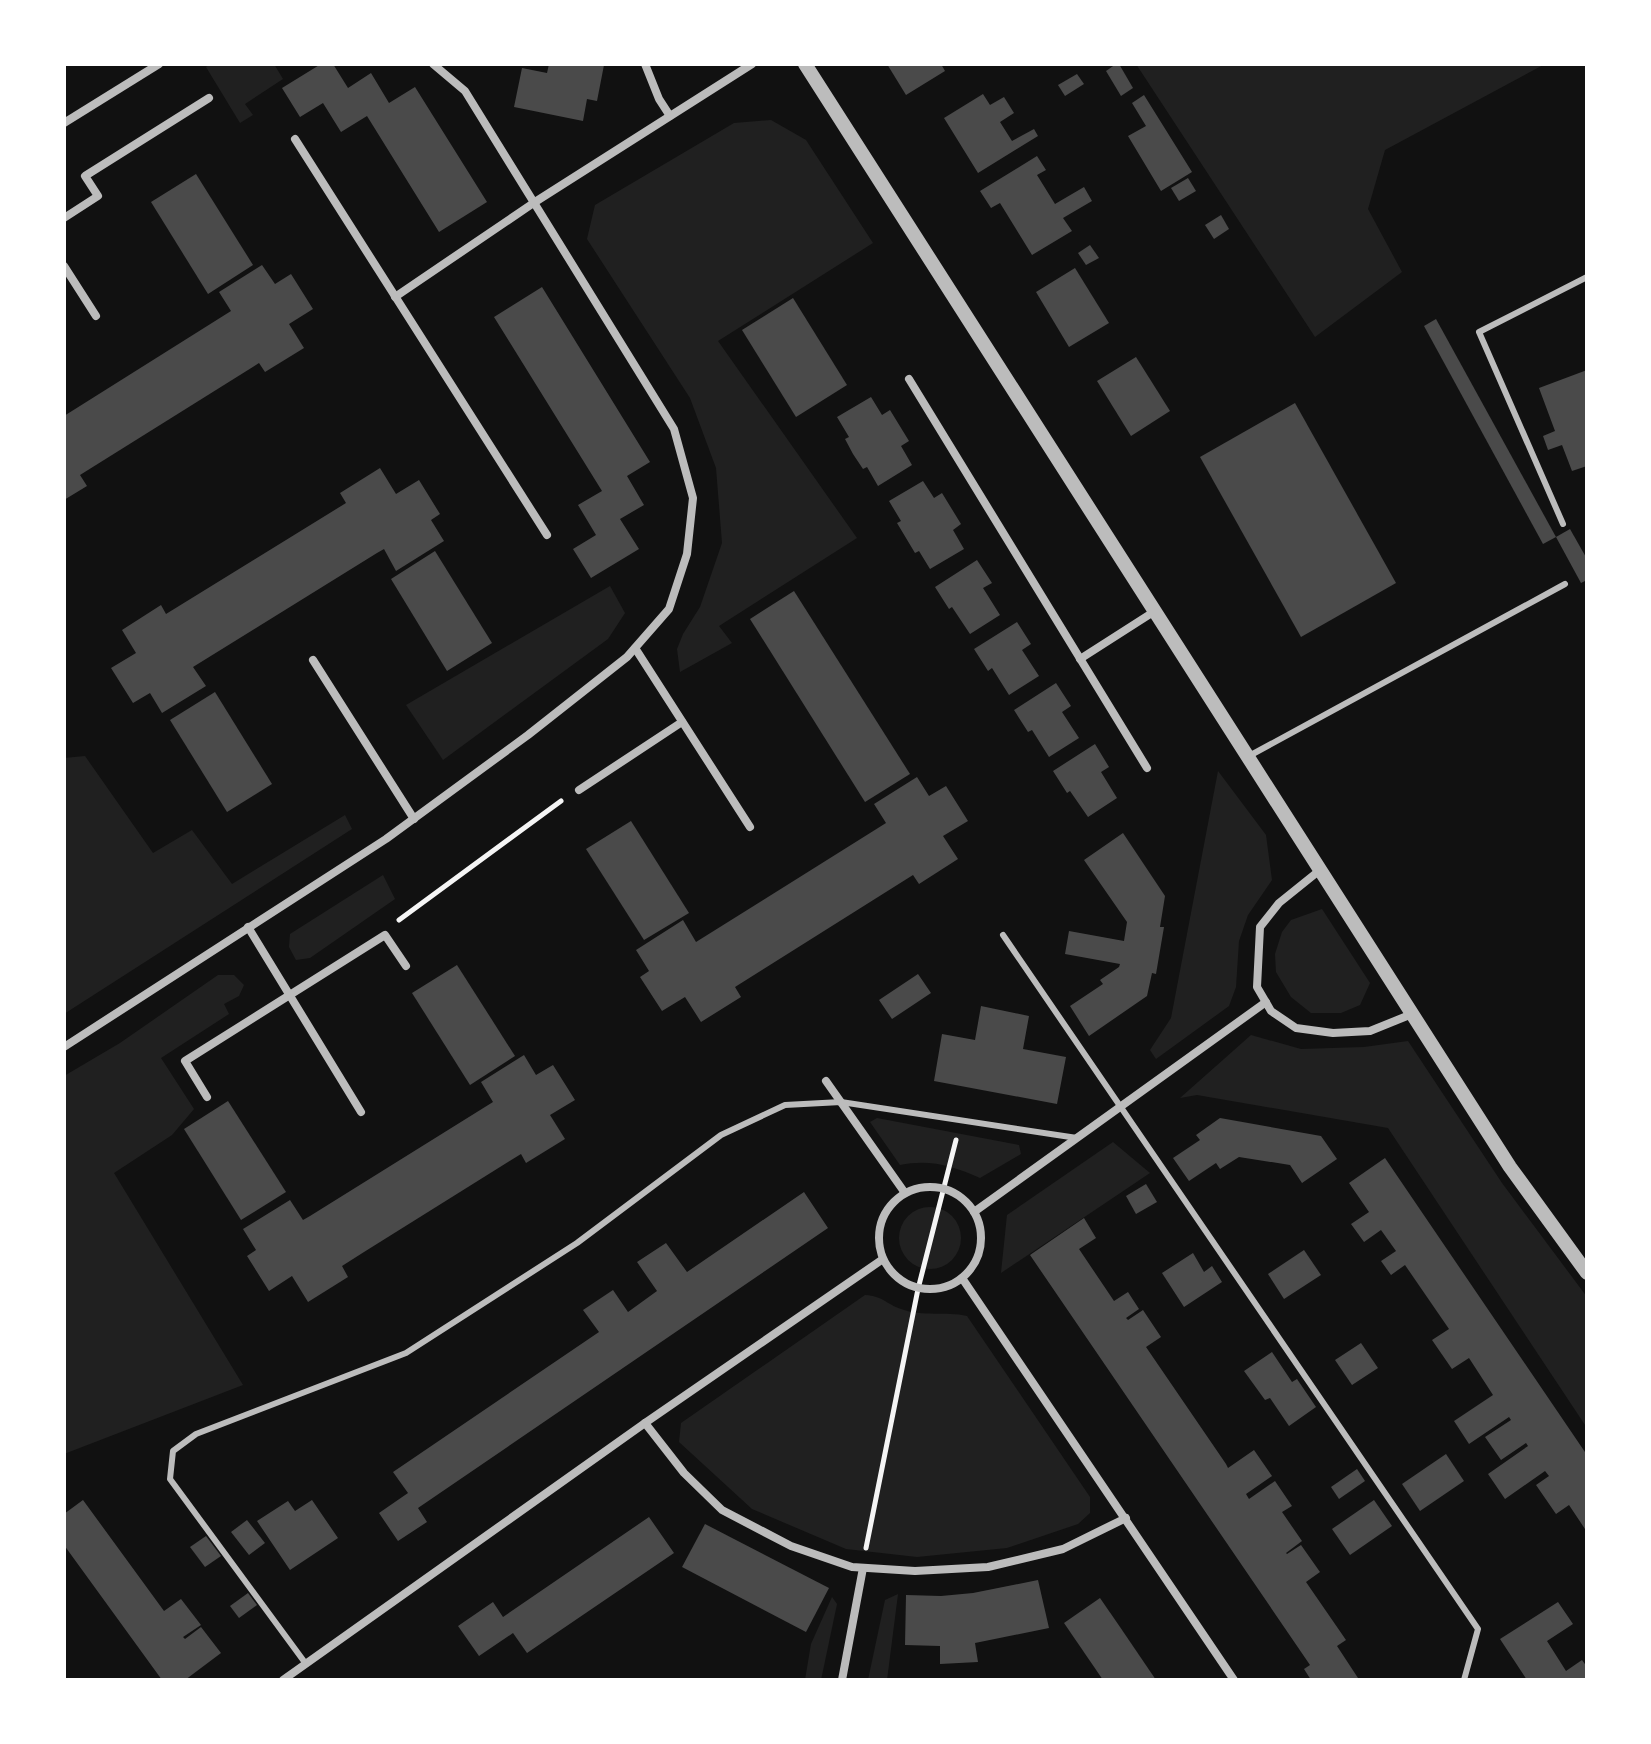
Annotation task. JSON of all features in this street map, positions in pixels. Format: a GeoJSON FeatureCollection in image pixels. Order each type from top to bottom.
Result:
{"type":"FeatureCollection","features":[{"type":"Feature","properties":{"kind":"street"},"geometry":{"type":"LineString","coordinates":[[64,123],[159,64]]}},
{"type":"Feature","properties":{"kind":"street"},"geometry":{"type":"LineString","coordinates":[[64,1047],[414,819],[528,735],[635,648],[669,609],[687,554],[693,498],[674,429],[465,91],[433,64]]}},
{"type":"Feature","properties":{"kind":"street"},"geometry":{"type":"LineString","coordinates":[[645,64],[659,99],[670,116]]}},
{"type":"Feature","properties":{"kind":"street"},"geometry":{"type":"LineString","coordinates":[[395,297],[535,202],[752,64]]}},
{"type":"Feature","properties":{"kind":"street"},"geometry":{"type":"LineString","coordinates":[[805,64],[1510,1167],[1587,1273]]}},
{"type":"Feature","properties":{"kind":"street"},"geometry":{"type":"LineString","coordinates":[[64,218],[98,196],[85,176],[209,98]]}},
{"type":"Feature","properties":{"kind":"street"},"geometry":{"type":"LineString","coordinates":[[295,139],[547,535]]}},
{"type":"Feature","properties":{"kind":"street"},"geometry":{"type":"LineString","coordinates":[[64,266],[96,316]]}},
{"type":"Feature","properties":{"kind":"street"},"geometry":{"type":"LineString","coordinates":[[909,379],[1147,768]]}},
{"type":"Feature","properties":{"kind":"street"},"geometry":{"type":"LineString","coordinates":[[1080,659],[1155,611]]}},
{"type":"Feature","properties":{"kind":"street"},"geometry":{"type":"LineString","coordinates":[[635,648],[750,827]]}},
{"type":"Feature","properties":{"kind":"street"},"geometry":{"type":"LineString","coordinates":[[313,660],[414,819]]}},
{"type":"Feature","properties":{"kind":"street"},"geometry":{"type":"LineString","coordinates":[[579,790],[682,722]]}},
{"type":"Feature","properties":{"kind":"street"},"geometry":{"type":"LineString","coordinates":[[1320,870],[1279,903],[1260,927],[1257,987],[1271,1011],[1296,1028],[1333,1033],[1370,1031],[1412,1014]]}},
{"type":"Feature","properties":{"kind":"street"},"geometry":{"type":"LineString","coordinates":[[248,927],[361,1112]]}},
{"type":"Feature","properties":{"kind":"street"},"geometry":{"type":"LineString","coordinates":[[207,1097],[185,1061],[385,935],[406,966]]}},
{"type":"Feature","properties":{"kind":"street"},"geometry":{"type":"LineString","coordinates":[[974,1212],[1266,1002]]}},
{"type":"Feature","properties":{"kind":"street"},"geometry":{"type":"LineString","coordinates":[[826,1081],[905,1193]]}},
{"type":"Feature","properties":{"kind":"street"},"geometry":{"type":"LineString","coordinates":[[924,1187],[943,1189],[961,1197],[974,1212],[981,1229],[981,1247],[974,1265],[962,1278],[941,1289],[918,1289],[896,1278],[883,1259],[878,1240],[881,1221],[891,1205],[905,1193],[924,1187]]}},
{"type":"Feature","properties":{"kind":"street"},"geometry":{"type":"LineString","coordinates":[[283,1680],[645,1423],[883,1259]]}},
{"type":"Feature","properties":{"kind":"street"},"geometry":{"type":"LineString","coordinates":[[962,1278],[1234,1680]]}},
{"type":"Feature","properties":{"kind":"street"},"geometry":{"type":"LineString","coordinates":[[645,1423],[684,1473],[722,1510],[791,1546],[852,1567],[915,1571],[988,1567],[1063,1549],[1126,1518]]}},
{"type":"Feature","properties":{"kind":"street"},"geometry":{"type":"LineString","coordinates":[[842,1680],[863,1568]]}},
{"type":"Feature","properties":{"kind":"lane"},"geometry":{"type":"LineString","coordinates":[[1563,524],[1479,332],[1587,277]]}},
{"type":"Feature","properties":{"kind":"lane"},"geometry":{"type":"LineString","coordinates":[[1248,757],[1565,584]]}},
{"type":"Feature","properties":{"kind":"lane"},"geometry":{"type":"LineString","coordinates":[[1003,935],[1478,1629],[1464,1680]]}},
{"type":"Feature","properties":{"kind":"lane"},"geometry":{"type":"LineString","coordinates":[[306,1664],[170,1479],[173,1451],[196,1434],[406,1353],[577,1243],[721,1135],[785,1105],[841,1102],[1077,1138]]}},
{"type":"Feature","properties":{"kind":"path"},"geometry":{"type":"LineString","coordinates":[[385,935],[403,916],[579,790]]}},
{"type":"Feature","properties":{"kind":"path"},"geometry":{"type":"LineString","coordinates":[[863,1568],[918,1289],[961,1120]]}},
{"type":"Feature","properties":{"kind":"shaded area"},"geometry":{"type":"Polygon","coordinates":[[[210,64],[274,64],[283,79],[245,104],[253,115],[240,123],[206,67],[210,64]]]}},
{"type":"Feature","properties":{"kind":"shaded area"},"geometry":{"type":"Polygon","coordinates":[[[1136,64],[1545,64],[1385,150],[1368,209],[1402,272],[1315,337],[1136,64]]]}},
{"type":"Feature","properties":{"kind":"shaded area"},"geometry":{"type":"Polygon","coordinates":[[[771,120],[806,140],[873,243],[718,341],[857,538],[719,626],[732,643],[680,672],[677,649],[700,607],[722,543],[716,468],[690,398],[587,239],[595,205],[734,123],[771,120]]]}},
{"type":"Feature","properties":{"kind":"shaded area"},"geometry":{"type":"Polygon","coordinates":[[[610,586],[625,613],[608,639],[443,760],[406,705],[610,586]]]}},
{"type":"Feature","properties":{"kind":"shaded area"},"geometry":{"type":"Polygon","coordinates":[[[85,756],[153,853],[192,830],[232,884],[345,815],[352,829],[64,1014],[64,758],[85,756]]]}},
{"type":"Feature","properties":{"kind":"shaded area"},"geometry":{"type":"Polygon","coordinates":[[[1218,771],[1266,835],[1272,880],[1248,915],[1239,941],[1236,987],[1229,1006],[1156,1059],[1150,1050],[1171,1018],[1218,771]]]}},
{"type":"Feature","properties":{"kind":"shaded area"},"geometry":{"type":"Polygon","coordinates":[[[383,875],[395,899],[310,958],[296,960],[289,947],[290,934],[383,875]]]}},
{"type":"Feature","properties":{"kind":"shaded area"},"geometry":{"type":"Polygon","coordinates":[[[1322,909],[1370,983],[1360,1005],[1341,1013],[1311,1013],[1291,997],[1276,972],[1275,954],[1282,932],[1291,920],[1322,909]]]}},
{"type":"Feature","properties":{"kind":"shaded area"},"geometry":{"type":"Polygon","coordinates":[[[218,975],[234,975],[244,985],[239,996],[224,1004],[229,1014],[161,1058],[194,1109],[172,1135],[114,1173],[243,1385],[64,1454],[64,1076],[120,1043],[218,975]]]}},
{"type":"Feature","properties":{"kind":"shaded area"},"geometry":{"type":"Polygon","coordinates":[[[1251,1035],[1301,1049],[1364,1047],[1408,1041],[1502,1183],[1587,1297],[1587,1428],[1388,1128],[1197,1095],[1180,1098],[1251,1035]]]}},
{"type":"Feature","properties":{"kind":"shaded area"},"geometry":{"type":"Polygon","coordinates":[[[877,1118],[1019,1145],[1021,1154],[980,1178],[941,1165],[900,1165],[870,1122],[877,1118]]]}},
{"type":"Feature","properties":{"kind":"shaded area"},"geometry":{"type":"Polygon","coordinates":[[[1113,1142],[1150,1173],[1001,1273],[1007,1215],[1113,1142]]]}},
{"type":"Feature","properties":{"kind":"shaded area"},"geometry":{"type":"Polygon","coordinates":[[[924,1207],[936,1207],[952,1216],[959,1226],[959,1250],[952,1260],[936,1269],[924,1269],[904,1255],[899,1244],[899,1232],[913,1212],[924,1207]]]}},
{"type":"Feature","properties":{"kind":"shaded area"},"geometry":{"type":"Polygon","coordinates":[[[865,1295],[909,1311],[967,1316],[1090,1497],[1090,1513],[1078,1524],[1007,1548],[917,1557],[846,1549],[752,1509],[679,1442],[681,1423],[865,1295]]]}},
{"type":"Feature","properties":{"kind":"shaded area"},"geometry":{"type":"Polygon","coordinates":[[[898,1594],[887,1680],[868,1680],[885,1600],[898,1594]]]}},
{"type":"Feature","properties":{"kind":"shaded area"},"geometry":{"type":"Polygon","coordinates":[[[832,1597],[837,1604],[821,1680],[805,1680],[811,1644],[832,1597]]]}},
{"type":"Feature","properties":{"kind":"building"},"geometry":{"type":"Polygon","coordinates":[[[321,64],[333,64],[348,88],[371,73],[389,103],[415,87],[487,202],[439,232],[367,116],[341,132],[323,103],[300,117],[282,88],[321,64]]]}},
{"type":"Feature","properties":{"kind":"building"},"geometry":{"type":"Polygon","coordinates":[[[549,64],[604,65],[597,101],[587,99],[583,121],[514,107],[522,68],[547,73],[549,64]]]}},
{"type":"Feature","properties":{"kind":"building"},"geometry":{"type":"Polygon","coordinates":[[[887,64],[941,64],[945,71],[906,95],[887,64]]]}},
{"type":"Feature","properties":{"kind":"building"},"geometry":{"type":"Polygon","coordinates":[[[1119,64],[1133,88],[1121,96],[1106,71],[1119,64]]]}},
{"type":"Feature","properties":{"kind":"building"},"geometry":{"type":"Polygon","coordinates":[[[1077,74],[1084,84],[1065,96],[1058,85],[1077,74]]]}},
{"type":"Feature","properties":{"kind":"building"},"geometry":{"type":"Polygon","coordinates":[[[983,94],[990,105],[1004,97],[1014,113],[1000,122],[1012,141],[1034,129],[1038,136],[978,173],[944,118],[983,94]]]}},
{"type":"Feature","properties":{"kind":"building"},"geometry":{"type":"Polygon","coordinates":[[[1144,95],[1192,172],[1161,191],[1128,136],[1146,126],[1132,103],[1144,95]]]}},
{"type":"Feature","properties":{"kind":"building"},"geometry":{"type":"Polygon","coordinates":[[[1037,156],[1046,170],[1037,175],[1055,204],[1084,187],[1092,201],[1063,218],[1072,231],[1032,255],[1000,203],[991,208],[980,191],[1037,156]]]}},
{"type":"Feature","properties":{"kind":"building"},"geometry":{"type":"Polygon","coordinates":[[[196,174],[253,265],[208,294],[151,202],[196,174]]]}},
{"type":"Feature","properties":{"kind":"building"},"geometry":{"type":"Polygon","coordinates":[[[1188,178],[1196,191],[1179,201],[1171,188],[1188,178]]]}},
{"type":"Feature","properties":{"kind":"building"},"geometry":{"type":"Polygon","coordinates":[[[1221,215],[1229,229],[1214,239],[1205,225],[1221,215]]]}},
{"type":"Feature","properties":{"kind":"building"},"geometry":{"type":"Polygon","coordinates":[[[1090,245],[1099,258],[1086,265],[1078,253],[1090,245]]]}},
{"type":"Feature","properties":{"kind":"building"},"geometry":{"type":"Polygon","coordinates":[[[262,265],[275,284],[291,274],[313,309],[289,324],[304,348],[265,372],[259,363],[80,475],[87,486],[64,500],[64,416],[231,311],[219,292],[262,265]]]}},
{"type":"Feature","properties":{"kind":"building"},"geometry":{"type":"Polygon","coordinates":[[[1075,268],[1109,323],[1069,347],[1036,292],[1075,268]]]}},
{"type":"Feature","properties":{"kind":"building"},"geometry":{"type":"Polygon","coordinates":[[[542,287],[650,462],[627,476],[644,505],[620,519],[639,549],[591,578],[573,549],[596,535],[578,505],[602,491],[494,317],[542,287]]]}},
{"type":"Feature","properties":{"kind":"building"},"geometry":{"type":"Polygon","coordinates":[[[793,298],[847,385],[796,417],[742,330],[793,298]]]}},
{"type":"Feature","properties":{"kind":"building"},"geometry":{"type":"Polygon","coordinates":[[[1436,319],[1556,537],[1543,544],[1424,326],[1436,319]]]}},
{"type":"Feature","properties":{"kind":"building"},"geometry":{"type":"Polygon","coordinates":[[[1136,357],[1170,411],[1131,436],[1097,381],[1136,357]]]}},
{"type":"Feature","properties":{"kind":"building"},"geometry":{"type":"Polygon","coordinates":[[[1587,370],[1587,466],[1572,471],[1562,445],[1548,450],[1543,436],[1555,431],[1539,388],[1587,370]]]}},
{"type":"Feature","properties":{"kind":"building"},"geometry":{"type":"Polygon","coordinates":[[[871,397],[882,415],[890,410],[909,441],[901,446],[912,465],[878,486],[867,467],[863,469],[853,454],[845,439],[849,437],[837,417],[871,397]]]}},
{"type":"Feature","properties":{"kind":"building"},"geometry":{"type":"Polygon","coordinates":[[[1295,403],[1396,583],[1301,637],[1200,457],[1295,403]]]}},
{"type":"Feature","properties":{"kind":"building"},"geometry":{"type":"Polygon","coordinates":[[[380,468],[396,494],[419,480],[440,514],[431,520],[444,541],[396,571],[384,549],[377,553],[193,667],[206,686],[162,713],[150,693],[133,703],[111,668],[136,653],[122,630],[161,605],[166,614],[346,503],[340,493],[380,468]]]}},
{"type":"Feature","properties":{"kind":"building"},"geometry":{"type":"Polygon","coordinates":[[[923,481],[934,498],[942,493],[961,524],[953,530],[964,549],[930,569],[919,551],[915,553],[897,523],[901,521],[889,501],[923,481]]]}},
{"type":"Feature","properties":{"kind":"building"},"geometry":{"type":"Polygon","coordinates":[[[1570,529],[1587,559],[1587,580],[1581,583],[1556,537],[1570,529]]]}},
{"type":"Feature","properties":{"kind":"building"},"geometry":{"type":"Polygon","coordinates":[[[435,551],[492,643],[447,671],[391,579],[435,551]]]}},
{"type":"Feature","properties":{"kind":"building"},"geometry":{"type":"Polygon","coordinates":[[[977,560],[992,583],[983,588],[1000,615],[970,634],[935,587],[977,560]]]}},
{"type":"Feature","properties":{"kind":"building"},"geometry":{"type":"Polygon","coordinates":[[[794,591],[910,774],[865,802],[750,619],[794,591]]]}},
{"type":"Feature","properties":{"kind":"building"},"geometry":{"type":"Polygon","coordinates":[[[1017,622],[1031,644],[1022,650],[1039,676],[1009,695],[992,668],[988,671],[974,649],[1017,622]]]}},
{"type":"Feature","properties":{"kind":"building"},"geometry":{"type":"Polygon","coordinates":[[[1056,683],[1071,706],[1062,712],[1079,738],[1049,757],[1032,730],[1028,732],[1014,710],[1056,683]]]}},
{"type":"Feature","properties":{"kind":"building"},"geometry":{"type":"Polygon","coordinates":[[[215,692],[272,784],[227,812],[170,720],[215,692]]]}},
{"type":"Feature","properties":{"kind":"building"},"geometry":{"type":"Polygon","coordinates":[[[1095,744],[1109,767],[1101,772],[1117,798],[1088,817],[1053,771],[1095,744]]]}},
{"type":"Feature","properties":{"kind":"building"},"geometry":{"type":"Polygon","coordinates":[[[917,777],[929,796],[946,786],[968,821],[943,836],[958,859],[919,884],[913,875],[735,987],[741,997],[701,1022],[685,997],[662,1011],[640,977],[649,971],[636,950],[683,920],[696,942],[886,823],[874,804],[917,777]]]}},
{"type":"Feature","properties":{"kind":"building"},"geometry":{"type":"Polygon","coordinates":[[[631,821],[689,913],[644,940],[586,849],[631,821]]]}},
{"type":"Feature","properties":{"kind":"building"},"geometry":{"type":"Polygon","coordinates":[[[1123,833],[1165,896],[1160,927],[1164,927],[1156,974],[1152,973],[1147,996],[1089,1036],[1070,1006],[1103,984],[1100,980],[1120,964],[1065,954],[1069,931],[1124,941],[1127,922],[1084,860],[1123,833]]]}},
{"type":"Feature","properties":{"kind":"building"},"geometry":{"type":"Polygon","coordinates":[[[457,965],[515,1056],[470,1085],[412,993],[457,965]]]}},
{"type":"Feature","properties":{"kind":"building"},"geometry":{"type":"Polygon","coordinates":[[[918,974],[931,993],[892,1019],[879,1000],[918,974]]]}},
{"type":"Feature","properties":{"kind":"building"},"geometry":{"type":"Polygon","coordinates":[[[981,1006],[1029,1016],[1023,1049],[1066,1057],[1057,1104],[934,1081],[942,1034],[975,1040],[981,1006]]]}},
{"type":"Feature","properties":{"kind":"building"},"geometry":{"type":"Polygon","coordinates":[[[524,1055],[536,1075],[553,1065],[575,1100],[550,1115],[565,1139],[526,1163],[521,1154],[364,1252],[342,1266],[348,1277],[308,1302],[292,1276],[269,1291],[247,1256],[256,1250],[243,1229],[290,1200],[303,1220],[310,1216],[493,1102],[481,1082],[524,1055]]]}},
{"type":"Feature","properties":{"kind":"building"},"geometry":{"type":"Polygon","coordinates":[[[228,1101],[286,1192],[241,1220],[184,1129],[228,1101]]]}},
{"type":"Feature","properties":{"kind":"building"},"geometry":{"type":"Polygon","coordinates":[[[1220,1118],[1321,1136],[1337,1159],[1302,1183],[1290,1165],[1239,1157],[1220,1169],[1216,1163],[1189,1181],[1173,1158],[1200,1140],[1196,1135],[1220,1118]]]}},
{"type":"Feature","properties":{"kind":"building"},"geometry":{"type":"Polygon","coordinates":[[[1385,1158],[1587,1455],[1587,1532],[1569,1505],[1556,1514],[1536,1485],[1549,1476],[1545,1471],[1505,1499],[1488,1474],[1528,1446],[1526,1443],[1501,1460],[1485,1437],[1511,1420],[1509,1417],[1469,1444],[1454,1421],[1493,1395],[1469,1358],[1452,1369],[1432,1340],[1449,1329],[1405,1265],[1391,1275],[1381,1261],[1396,1251],[1381,1230],[1364,1242],[1351,1224],[1369,1212],[1349,1183],[1385,1158]]]}},
{"type":"Feature","properties":{"kind":"building"},"geometry":{"type":"Polygon","coordinates":[[[1146,1184],[1157,1202],[1136,1214],[1126,1196],[1146,1184]]]}},
{"type":"Feature","properties":{"kind":"building"},"geometry":{"type":"Polygon","coordinates":[[[804,1192],[828,1228],[418,1508],[427,1522],[398,1541],[379,1513],[408,1493],[393,1472],[599,1332],[583,1310],[613,1290],[628,1312],[657,1291],[637,1262],[666,1243],[687,1272],[804,1192]]]}},
{"type":"Feature","properties":{"kind":"building"},"geometry":{"type":"Polygon","coordinates":[[[1084,1218],[1096,1238],[1079,1249],[1114,1301],[1128,1292],[1139,1309],[1126,1318],[1128,1320],[1143,1310],[1161,1337],[1146,1347],[1228,1468],[1254,1450],[1272,1476],[1246,1494],[1249,1499],[1275,1481],[1292,1506],[1282,1512],[1302,1541],[1286,1553],[1301,1545],[1320,1572],[1306,1582],[1346,1640],[1337,1646],[1358,1678],[1355,1680],[1311,1680],[1304,1669],[1310,1665],[1030,1255],[1084,1218]]]}},
{"type":"Feature","properties":{"kind":"building"},"geometry":{"type":"Polygon","coordinates":[[[1304,1250],[1321,1275],[1284,1299],[1268,1274],[1304,1250]]]}},
{"type":"Feature","properties":{"kind":"building"},"geometry":{"type":"Polygon","coordinates":[[[1193,1253],[1204,1272],[1212,1266],[1222,1282],[1184,1307],[1162,1273],[1193,1253]]]}},
{"type":"Feature","properties":{"kind":"building"},"geometry":{"type":"Polygon","coordinates":[[[1361,1343],[1378,1368],[1352,1385],[1335,1360],[1361,1343]]]}},
{"type":"Feature","properties":{"kind":"building"},"geometry":{"type":"Polygon","coordinates":[[[1272,1352],[1292,1382],[1297,1379],[1316,1407],[1289,1426],[1270,1398],[1265,1400],[1244,1371],[1272,1352]]]}},
{"type":"Feature","properties":{"kind":"building"},"geometry":{"type":"Polygon","coordinates":[[[1446,1454],[1464,1481],[1420,1511],[1402,1484],[1446,1454]]]}},
{"type":"Feature","properties":{"kind":"building"},"geometry":{"type":"Polygon","coordinates":[[[1357,1469],[1365,1481],[1339,1499],[1331,1487],[1357,1469]]]}},
{"type":"Feature","properties":{"kind":"building"},"geometry":{"type":"Polygon","coordinates":[[[83,1500],[164,1611],[181,1599],[201,1625],[183,1637],[185,1639],[201,1627],[221,1653],[185,1680],[162,1680],[64,1545],[64,1514],[83,1500]]]}},
{"type":"Feature","properties":{"kind":"building"},"geometry":{"type":"Polygon","coordinates":[[[312,1500],[338,1538],[290,1570],[257,1521],[288,1501],[295,1511],[312,1500]]]}},
{"type":"Feature","properties":{"kind":"building"},"geometry":{"type":"Polygon","coordinates":[[[1374,1500],[1392,1526],[1350,1555],[1332,1529],[1374,1500]]]}},
{"type":"Feature","properties":{"kind":"building"},"geometry":{"type":"Polygon","coordinates":[[[649,1517],[674,1553],[527,1653],[513,1633],[479,1656],[458,1626],[493,1602],[503,1617],[649,1517]]]}},
{"type":"Feature","properties":{"kind":"building"},"geometry":{"type":"Polygon","coordinates":[[[247,1520],[265,1543],[249,1555],[231,1532],[247,1520]]]}},
{"type":"Feature","properties":{"kind":"building"},"geometry":{"type":"Polygon","coordinates":[[[705,1524],[829,1588],[806,1632],[682,1567],[705,1524]]]}},
{"type":"Feature","properties":{"kind":"building"},"geometry":{"type":"Polygon","coordinates":[[[206,1536],[221,1556],[205,1567],[190,1547],[206,1536]]]}},
{"type":"Feature","properties":{"kind":"building"},"geometry":{"type":"Polygon","coordinates":[[[1038,1580],[1049,1628],[975,1643],[978,1662],[940,1664],[940,1646],[905,1645],[906,1595],[973,1593],[1038,1580]]]}},
{"type":"Feature","properties":{"kind":"building"},"geometry":{"type":"Polygon","coordinates":[[[248,1593],[257,1605],[239,1618],[230,1606],[248,1593]]]}},
{"type":"Feature","properties":{"kind":"building"},"geometry":{"type":"Polygon","coordinates":[[[1100,1598],[1156,1680],[1103,1680],[1064,1623],[1100,1598]]]}},
{"type":"Feature","properties":{"kind":"building"},"geometry":{"type":"Polygon","coordinates":[[[1558,1602],[1573,1624],[1547,1641],[1566,1671],[1582,1660],[1587,1667],[1587,1680],[1527,1680],[1500,1639],[1558,1602]]]}}]}
